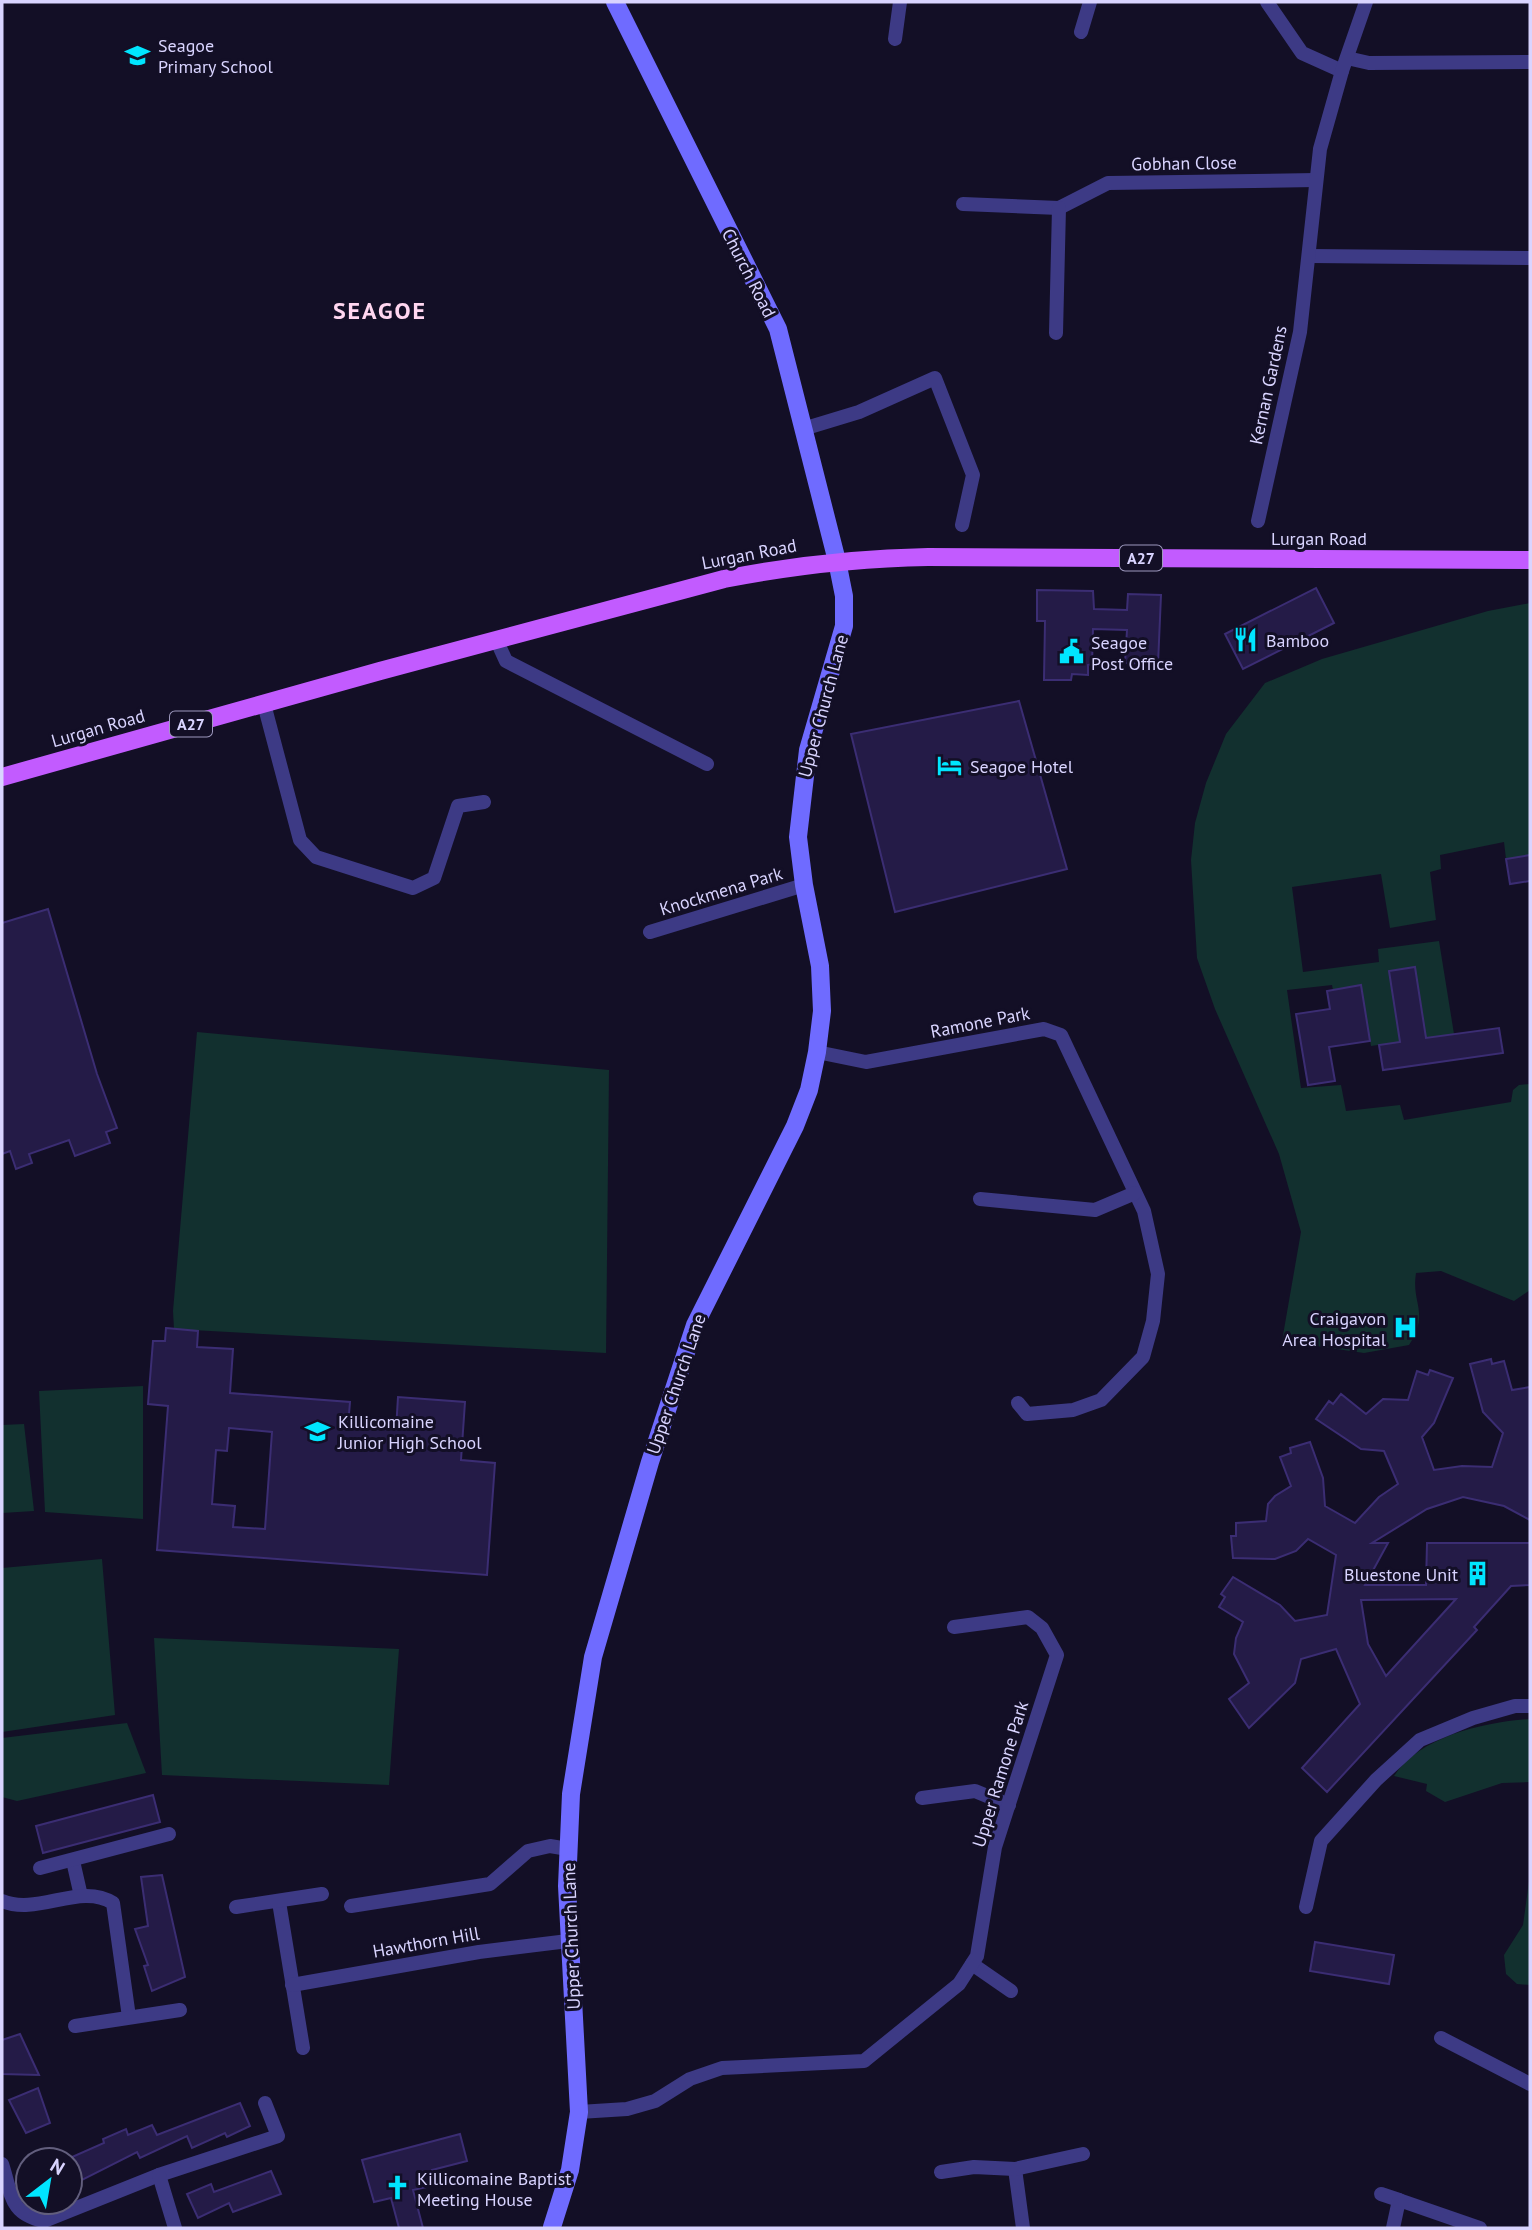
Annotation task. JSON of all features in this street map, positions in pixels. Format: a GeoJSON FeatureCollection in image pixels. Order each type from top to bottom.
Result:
{"type":"FeatureCollection","features":[{"type":"Feature","properties":{"kind":"main road","name":"Lurgan Road"},"geometry":{"type":"LineString","coordinates":[[2,777],[496,639],[724,579],[836,561],[928,557],[1528,560]]}},
{"type":"Feature","properties":{"kind":"street","name":"Church Road"},"geometry":{"type":"LineString","coordinates":[[615,2],[778,329],[836,561]]}},
{"type":"Feature","properties":{"kind":"street"},"geometry":{"type":"LineString","coordinates":[[895,38],[900,2]]}},
{"type":"Feature","properties":{"kind":"street"},"geometry":{"type":"LineString","coordinates":[[1081,32],[1090,2]]}},
{"type":"Feature","properties":{"kind":"street"},"geometry":{"type":"LineString","coordinates":[[1267,2],[1302,53],[1344,64],[1530,62]]}},
{"type":"Feature","properties":{"kind":"street","name":"Kernan Gardens"},"geometry":{"type":"LineString","coordinates":[[1258,522],[1300,332],[1311,256],[1320,149],[1344,64],[1366,2]]}},
{"type":"Feature","properties":{"kind":"street","name":"Gobhan Close"},"geometry":{"type":"LineString","coordinates":[[963,204],[1059,208],[1108,183],[1316,180]]}},
{"type":"Feature","properties":{"kind":"street"},"geometry":{"type":"LineString","coordinates":[[1056,333],[1059,208]]}},
{"type":"Feature","properties":{"kind":"street"},"geometry":{"type":"LineString","coordinates":[[1311,256],[1530,258]]}},
{"type":"Feature","properties":{"kind":"street"},"geometry":{"type":"LineString","coordinates":[[803,429],[859,412],[935,378],[974,475],[962,525]]}},
{"type":"Feature","properties":{"kind":"street","name":"Upper Church Lane"},"geometry":{"type":"LineString","coordinates":[[551,2228],[570,2170],[579,2112],[568,1941],[568,1849],[571,1794],[593,1657],[653,1451],[695,1325],[795,1126],[809,1090],[817,1052],[822,1011],[820,966],[804,885],[798,837],[808,750],[844,626],[844,596],[836,561]]}},
{"type":"Feature","properties":{"kind":"street"},"geometry":{"type":"LineString","coordinates":[[496,639],[506,661],[707,764]]}},
{"type":"Feature","properties":{"kind":"street"},"geometry":{"type":"LineString","coordinates":[[264,704],[300,840],[316,857],[414,888],[434,878],[458,806],[484,803]]}},
{"type":"Feature","properties":{"kind":"street","name":"Knockmena Park"},"geometry":{"type":"LineString","coordinates":[[650,932],[804,885]]}},
{"type":"Feature","properties":{"kind":"street","name":"Ramone Park"},"geometry":{"type":"LineString","coordinates":[[817,1052],[866,1062],[1044,1029],[1061,1035],[1144,1211],[1158,1274],[1153,1321],[1143,1357],[1101,1400],[1073,1410],[1027,1414],[1018,1403]]}},
{"type":"Feature","properties":{"kind":"street"},"geometry":{"type":"LineString","coordinates":[[980,1199],[1095,1210],[1135,1193]]}},
{"type":"Feature","properties":{"kind":"street","name":"Upper Ramone Park"},"geometry":{"type":"LineString","coordinates":[[579,2112],[627,2109],[646,2104],[690,2079],[722,2068],[864,2061],[959,1984],[977,1956],[995,1847],[1057,1655],[1042,1628],[1028,1617],[954,1627]]}},
{"type":"Feature","properties":{"kind":"street"},"geometry":{"type":"LineString","coordinates":[[1306,1908],[1321,1841],[1376,1780],[1420,1740],[1473,1718],[1515,1706],[1530,1706]]}},
{"type":"Feature","properties":{"kind":"street"},"geometry":{"type":"LineString","coordinates":[[922,1798],[975,1791],[1009,1805]]}},
{"type":"Feature","properties":{"kind":"street"},"geometry":{"type":"LineString","coordinates":[[40,1868],[169,1834]]}},
{"type":"Feature","properties":{"kind":"street"},"geometry":{"type":"LineString","coordinates":[[351,1906],[418,1889],[490,1884],[528,1851],[550,1846],[568,1849]]}},
{"type":"Feature","properties":{"kind":"street"},"geometry":{"type":"LineString","coordinates":[[73,1861],[81,1896]]}},
{"type":"Feature","properties":{"kind":"street"},"geometry":{"type":"LineString","coordinates":[[236,1908],[322,1894]]}},
{"type":"Feature","properties":{"kind":"street"},"geometry":{"type":"LineString","coordinates":[[2,1901],[29,1906],[81,1896],[102,1896],[113,1903],[129,2017]]}},
{"type":"Feature","properties":{"kind":"street"},"geometry":{"type":"LineString","coordinates":[[279,1902],[303,2048]]}},
{"type":"Feature","properties":{"kind":"street","name":"Hawthorn Hill"},"geometry":{"type":"LineString","coordinates":[[292,1985],[479,1952],[568,1941]]}},
{"type":"Feature","properties":{"kind":"street"},"geometry":{"type":"LineString","coordinates":[[972,1964],[1011,1991]]}},
{"type":"Feature","properties":{"kind":"street"},"geometry":{"type":"LineString","coordinates":[[75,2025],[180,2010]]}},
{"type":"Feature","properties":{"kind":"street"},"geometry":{"type":"LineString","coordinates":[[1441,2038],[1530,2084]]}},
{"type":"Feature","properties":{"kind":"street"},"geometry":{"type":"LineString","coordinates":[[2,2164],[16,2209],[26,2217],[44,2221],[159,2175],[278,2136],[265,2103]]}},
{"type":"Feature","properties":{"kind":"street"},"geometry":{"type":"LineString","coordinates":[[941,2172],[974,2167],[1015,2169],[1083,2154]]}},
{"type":"Feature","properties":{"kind":"street"},"geometry":{"type":"LineString","coordinates":[[1015,2169],[1023,2228]]}},
{"type":"Feature","properties":{"kind":"street"},"geometry":{"type":"LineString","coordinates":[[159,2175],[175,2228]]}},
{"type":"Feature","properties":{"kind":"street"},"geometry":{"type":"LineString","coordinates":[[1381,2194],[1480,2228]]}},
{"type":"Feature","properties":{"kind":"street"},"geometry":{"type":"LineString","coordinates":[[1393,2228],[1399,2200]]}},
{"type":"Feature","properties":{"kind":"green space"},"geometry":{"type":"Polygon","coordinates":[[[1530,603],[1530,855],[1506,859],[1504,842],[1440,855],[1441,869],[1430,872],[1436,920],[1390,928],[1381,874],[1292,887],[1303,972],[1379,962],[1378,949],[1439,941],[1454,1034],[1371,1046],[1361,985],[1333,990],[1332,985],[1287,990],[1301,1088],[1341,1085],[1346,1111],[1400,1105],[1404,1120],[1511,1102],[1513,1090],[1519,1085],[1530,1084],[1530,1290],[1514,1301],[1441,1271],[1416,1273],[1419,1316],[1409,1345],[1364,1353],[1282,1341],[1301,1232],[1279,1154],[1215,1009],[1197,958],[1191,860],[1195,823],[1206,783],[1226,734],[1265,683],[1322,659],[1488,611],[1530,603]]]}},
{"type":"Feature","properties":{"kind":"green space"},"geometry":{"type":"Polygon","coordinates":[[[197,1032],[609,1070],[606,1353],[174,1329],[173,1311],[197,1032]]]}},
{"type":"Feature","properties":{"kind":"green space"},"geometry":{"type":"Polygon","coordinates":[[[143,1386],[143,1519],[45,1512],[39,1391],[143,1386]]]}},
{"type":"Feature","properties":{"kind":"green space"},"geometry":{"type":"Polygon","coordinates":[[[24,1424],[34,1511],[2,1513],[2,1425],[24,1424]]]}},
{"type":"Feature","properties":{"kind":"green space"},"geometry":{"type":"Polygon","coordinates":[[[102,1559],[115,1715],[2,1732],[2,1568],[102,1559]]]}},
{"type":"Feature","properties":{"kind":"green space"},"geometry":{"type":"Polygon","coordinates":[[[154,1638],[399,1649],[389,1785],[162,1775],[154,1638]]]}},
{"type":"Feature","properties":{"kind":"green space"},"geometry":{"type":"Polygon","coordinates":[[[1530,1719],[1530,1782],[1502,1783],[1445,1802],[1426,1791],[1427,1784],[1394,1776],[1405,1762],[1437,1741],[1474,1728],[1530,1719]]]}},
{"type":"Feature","properties":{"kind":"green space"},"geometry":{"type":"Polygon","coordinates":[[[127,1723],[146,1773],[17,1801],[2,1797],[2,1738],[127,1723]]]}},
{"type":"Feature","properties":{"kind":"green space"},"geometry":{"type":"Polygon","coordinates":[[[1530,1874],[1530,1985],[1517,1984],[1506,1974],[1504,1955],[1523,1925],[1530,1874]]]}},
{"type":"Feature","properties":{"kind":"building"},"geometry":{"type":"Polygon","coordinates":[[[1316,588],[1334,623],[1243,669],[1225,634],[1316,588]]]}},
{"type":"Feature","properties":{"kind":"building"},"geometry":{"type":"Polygon","coordinates":[[[1037,590],[1093,591],[1094,609],[1127,610],[1128,594],[1161,595],[1158,664],[1125,663],[1127,630],[1093,629],[1092,664],[1088,665],[1088,675],[1072,674],[1071,680],[1044,680],[1045,621],[1037,621],[1037,590]]]}},
{"type":"Feature","properties":{"kind":"building"},"geometry":{"type":"Polygon","coordinates":[[[1019,701],[1067,869],[895,912],[851,734],[1019,701]]]}},
{"type":"Feature","properties":{"kind":"building"},"geometry":{"type":"Polygon","coordinates":[[[1530,855],[1530,881],[1510,884],[1506,859],[1530,855]]]}},
{"type":"Feature","properties":{"kind":"building"},"geometry":{"type":"Polygon","coordinates":[[[48,909],[97,1074],[117,1128],[106,1132],[110,1143],[75,1156],[69,1140],[29,1154],[32,1163],[16,1169],[10,1151],[2,1154],[2,923],[48,909]]]}},
{"type":"Feature","properties":{"kind":"building"},"geometry":{"type":"Polygon","coordinates":[[[1415,967],[1426,1038],[1499,1028],[1503,1053],[1383,1070],[1379,1045],[1400,1042],[1389,971],[1415,967]]]}},
{"type":"Feature","properties":{"kind":"building"},"geometry":{"type":"Polygon","coordinates":[[[1361,985],[1370,1041],[1329,1047],[1335,1081],[1308,1085],[1296,1014],[1330,1009],[1327,991],[1361,985]]]}},
{"type":"Feature","properties":{"kind":"building"},"geometry":{"type":"Polygon","coordinates":[[[166,1328],[198,1331],[197,1347],[233,1349],[230,1393],[350,1402],[348,1426],[396,1430],[398,1397],[465,1402],[461,1460],[495,1463],[487,1575],[157,1550],[168,1406],[148,1404],[153,1341],[165,1341],[166,1328]],[[229,1428],[227,1451],[216,1450],[212,1504],[235,1506],[233,1527],[265,1529],[272,1432],[229,1428]]]}},
{"type":"Feature","properties":{"kind":"building","name":"Bluestone Unit"},"geometry":{"type":"Polygon","coordinates":[[[1491,1359],[1492,1364],[1504,1361],[1512,1390],[1530,1387],[1530,1520],[1504,1506],[1463,1497],[1427,1509],[1372,1543],[1388,1543],[1365,1585],[1426,1585],[1427,1543],[1530,1543],[1530,1585],[1511,1586],[1474,1627],[1477,1630],[1327,1792],[1302,1768],[1360,1704],[1336,1649],[1301,1659],[1295,1683],[1249,1728],[1229,1699],[1249,1683],[1234,1654],[1236,1638],[1243,1622],[1219,1607],[1225,1597],[1221,1594],[1233,1577],[1280,1605],[1295,1621],[1327,1615],[1336,1555],[1308,1539],[1296,1551],[1275,1559],[1233,1558],[1231,1536],[1236,1536],[1236,1523],[1266,1521],[1268,1504],[1291,1486],[1280,1457],[1291,1453],[1290,1448],[1310,1442],[1323,1478],[1325,1506],[1355,1523],[1379,1497],[1398,1484],[1384,1451],[1361,1449],[1316,1419],[1329,1401],[1333,1404],[1341,1394],[1366,1414],[1383,1399],[1408,1400],[1417,1371],[1428,1375],[1430,1370],[1453,1378],[1434,1423],[1422,1437],[1434,1470],[1462,1466],[1492,1467],[1503,1433],[1483,1412],[1470,1364],[1491,1359]],[[1456,1599],[1361,1600],[1368,1644],[1386,1676],[1456,1599]]]}},
{"type":"Feature","properties":{"kind":"building"},"geometry":{"type":"Polygon","coordinates":[[[153,1795],[160,1822],[43,1853],[36,1826],[153,1795]]]}},
{"type":"Feature","properties":{"kind":"building"},"geometry":{"type":"Polygon","coordinates":[[[162,1875],[185,1977],[152,1991],[144,1966],[148,1965],[135,1929],[148,1926],[141,1877],[162,1875]]]}},
{"type":"Feature","properties":{"kind":"building"},"geometry":{"type":"Polygon","coordinates":[[[1315,1942],[1394,1955],[1389,1984],[1310,1971],[1315,1942]]]}},
{"type":"Feature","properties":{"kind":"building"},"geometry":{"type":"Polygon","coordinates":[[[20,2034],[39,2075],[2,2074],[2,2040],[20,2034]]]}},
{"type":"Feature","properties":{"kind":"building"},"geometry":{"type":"Polygon","coordinates":[[[38,2088],[50,2123],[26,2133],[9,2100],[38,2088]]]}},
{"type":"Feature","properties":{"kind":"building"},"geometry":{"type":"Polygon","coordinates":[[[240,2103],[250,2126],[227,2137],[225,2133],[192,2148],[187,2136],[140,2158],[137,2152],[84,2179],[84,2152],[104,2143],[103,2139],[126,2129],[128,2135],[152,2125],[157,2135],[240,2103]]]}},
{"type":"Feature","properties":{"kind":"building","name":"Killicomaine Baptist Meeting House"},"geometry":{"type":"Polygon","coordinates":[[[460,2134],[467,2161],[432,2170],[436,2185],[413,2190],[423,2228],[399,2228],[391,2198],[374,2202],[362,2160],[460,2134]]]}},
{"type":"Feature","properties":{"kind":"building"},"geometry":{"type":"Polygon","coordinates":[[[271,2171],[281,2194],[233,2212],[229,2203],[198,2218],[187,2194],[211,2184],[214,2192],[271,2171]]]}},
{"type":"Feature","properties":{"kind":"place","name":"Seagoe Primary School"},"geometry":{"type":"Point","coordinates":[138,55]}},
{"type":"Feature","properties":{"kind":"place","name":"Bamboo"},"geometry":{"type":"Point","coordinates":[1246,640]}},
{"type":"Feature","properties":{"kind":"place","name":"Seagoe Post Office"},"geometry":{"type":"Point","coordinates":[1071,652]}},
{"type":"Feature","properties":{"kind":"place","name":"Seagoe Hotel"},"geometry":{"type":"Point","coordinates":[950,766]}},
{"type":"Feature","properties":{"kind":"place","name":"Craigavon Area Hospital"},"geometry":{"type":"Point","coordinates":[1406,1328]}},
{"type":"Feature","properties":{"kind":"place","name":"Killicomaine Junior High School"},"geometry":{"type":"Point","coordinates":[318,1431]}},
{"type":"Feature","properties":{"kind":"place","name":"Bluestone Unit"},"geometry":{"type":"Point","coordinates":[1478,1574]}},
{"type":"Feature","properties":{"kind":"place","name":"Killicomaine Baptist Meeting House"},"geometry":{"type":"Point","coordinates":[397,2188]}},
{"type":"Feature","properties":{"kind":"district","name":"SEAGOE"},"geometry":{"type":"Point","coordinates":[380,310]}}]}
